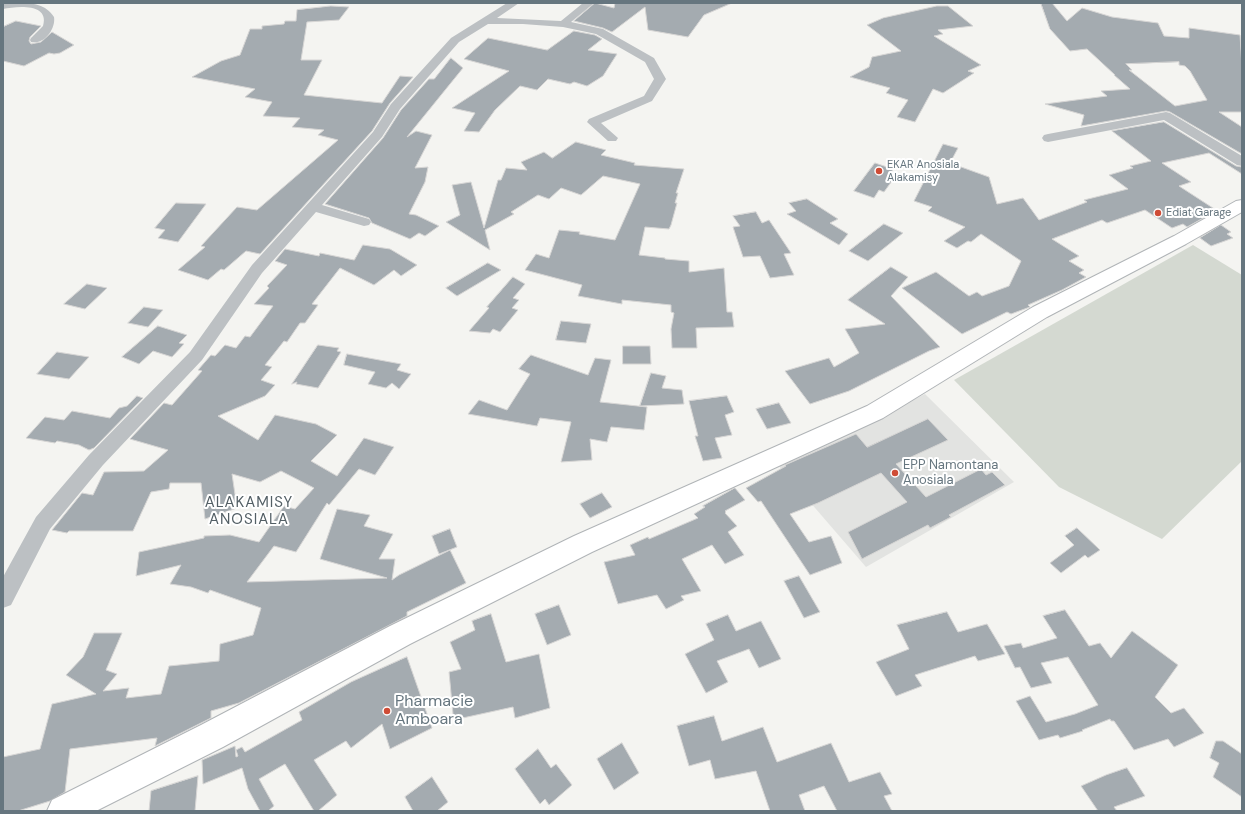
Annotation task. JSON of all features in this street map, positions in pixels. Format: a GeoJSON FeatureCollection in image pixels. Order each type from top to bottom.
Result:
{"type":"FeatureCollection","features":[{"type":"Feature","properties":{"kind":"main road"},"geometry":{"type":"LineString","coordinates":[[63,811],[212,736],[400,635],[583,544],[875,412],[1040,312],[1180,240],[1242,205]]}},
{"type":"Feature","properties":{"kind":"street"},"geometry":{"type":"LineString","coordinates":[[3,6],[16,3],[33,5],[43,9],[48,15],[50,22],[47,29],[35,40]]}},
{"type":"Feature","properties":{"kind":"street"},"geometry":{"type":"LineString","coordinates":[[3,598],[43,523],[96,460],[196,356],[257,269],[378,134],[396,107],[455,40],[514,3]]}},
{"type":"Feature","properties":{"kind":"street"},"geometry":{"type":"LineString","coordinates":[[563,24],[589,3]]}},
{"type":"Feature","properties":{"kind":"street"},"geometry":{"type":"LineString","coordinates":[[484,22],[523,21],[563,24],[599,31],[650,60],[660,79],[648,98],[593,122],[612,138]]}},
{"type":"Feature","properties":{"kind":"street"},"geometry":{"type":"LineString","coordinates":[[1048,138],[1166,116],[1242,162]]}},
{"type":"Feature","properties":{"kind":"street"},"geometry":{"type":"LineString","coordinates":[[312,207],[364,222]]}},
{"type":"Feature","properties":{"kind":"shaded area"},"geometry":{"type":"Polygon","coordinates":[[[1193,245],[1242,275],[1242,461],[1162,539],[1059,487],[954,380],[1193,245]]]}},
{"type":"Feature","properties":{"kind":"shaded area","name":"EPP Namontana Anosiala"},"geometry":{"type":"Polygon","coordinates":[[[925,394],[1014,482],[866,567],[778,465],[925,394]]]}},
{"type":"Feature","properties":{"kind":"building"},"geometry":{"type":"Polygon","coordinates":[[[595,3],[614,8],[615,3],[732,3],[704,15],[688,37],[648,30],[645,7],[612,32],[603,28],[574,21],[595,3]]]}},
{"type":"Feature","properties":{"kind":"building"},"geometry":{"type":"Polygon","coordinates":[[[1041,3],[1052,3],[1067,21],[1082,8],[1112,17],[1158,23],[1164,36],[1189,38],[1189,28],[1240,35],[1242,112],[1219,112],[1242,127],[1242,154],[1170,112],[1166,111],[1081,126],[1084,115],[1045,104],[1107,96],[1101,91],[1130,89],[1087,49],[1070,51],[1050,29],[1041,3]],[[1179,62],[1126,64],[1132,70],[1129,70],[1175,106],[1207,100],[1190,71],[1185,66],[1179,65],[1179,62]]]}},
{"type":"Feature","properties":{"kind":"building"},"geometry":{"type":"Polygon","coordinates":[[[331,6],[349,7],[339,20],[307,22],[301,60],[322,60],[304,95],[382,103],[400,76],[413,77],[390,103],[372,131],[260,254],[246,251],[224,270],[221,269],[208,280],[178,270],[205,247],[201,246],[237,207],[257,210],[338,140],[318,135],[324,130],[292,127],[300,118],[263,116],[272,102],[245,97],[255,89],[192,77],[221,61],[240,55],[250,29],[262,29],[262,26],[284,24],[285,21],[296,21],[297,10],[331,6]]]}},
{"type":"Feature","properties":{"kind":"building"},"geometry":{"type":"Polygon","coordinates":[[[937,6],[948,6],[973,26],[938,30],[943,34],[934,36],[981,65],[968,71],[974,73],[943,93],[933,89],[915,122],[897,117],[908,100],[886,93],[890,88],[850,77],[869,67],[872,57],[901,51],[867,25],[883,18],[937,6]]]}},
{"type":"Feature","properties":{"kind":"building"},"geometry":{"type":"Polygon","coordinates":[[[16,21],[41,26],[30,37],[29,41],[31,44],[41,42],[52,32],[74,45],[60,53],[49,53],[24,66],[3,61],[3,27],[16,21]]]}},
{"type":"Feature","properties":{"kind":"building"},"geometry":{"type":"Polygon","coordinates":[[[574,31],[595,35],[602,39],[588,50],[617,54],[603,76],[587,86],[574,82],[570,84],[548,79],[537,90],[520,86],[495,110],[479,132],[464,131],[475,113],[452,108],[509,71],[464,59],[488,38],[547,50],[574,31]]]}},
{"type":"Feature","properties":{"kind":"building"},"geometry":{"type":"Polygon","coordinates":[[[451,58],[463,68],[407,137],[416,131],[432,135],[415,168],[428,167],[425,182],[409,214],[416,215],[439,226],[425,236],[419,233],[410,239],[372,223],[369,218],[325,204],[383,138],[401,110],[429,79],[434,79],[451,58]]]}},
{"type":"Feature","properties":{"kind":"building"},"geometry":{"type":"Polygon","coordinates":[[[1164,122],[1236,166],[1242,167],[1242,174],[1209,153],[1162,163],[1191,182],[1179,186],[1216,210],[1205,214],[1207,216],[1187,227],[1183,224],[1172,228],[1145,210],[1107,223],[1102,220],[1052,239],[1079,256],[1069,261],[1084,270],[1079,273],[1086,277],[1062,290],[1028,305],[1030,307],[1011,314],[1007,312],[962,334],[902,288],[936,272],[969,296],[977,292],[982,296],[1009,286],[1021,261],[981,234],[971,242],[968,241],[957,248],[944,241],[965,227],[928,211],[932,207],[914,201],[943,144],[958,148],[950,163],[989,177],[997,204],[1023,198],[1039,220],[1087,202],[1084,200],[1128,189],[1109,175],[1133,168],[1130,166],[1151,161],[1112,131],[1164,122]]]}},
{"type":"Feature","properties":{"kind":"building"},"geometry":{"type":"Polygon","coordinates":[[[576,142],[606,150],[601,155],[635,163],[634,165],[684,169],[676,193],[678,193],[675,203],[677,203],[669,229],[645,227],[639,255],[689,261],[689,272],[724,268],[727,312],[732,312],[734,327],[696,328],[697,348],[672,348],[671,329],[674,313],[671,312],[671,305],[622,300],[622,304],[578,296],[582,285],[525,270],[536,254],[549,258],[559,230],[580,232],[579,234],[615,240],[640,184],[603,176],[581,195],[561,188],[549,199],[538,195],[511,212],[514,214],[485,230],[490,250],[446,222],[460,215],[452,185],[471,182],[484,228],[498,180],[501,180],[506,168],[527,170],[521,162],[544,152],[552,158],[576,142]]]}},
{"type":"Feature","properties":{"kind":"building"},"geometry":{"type":"Polygon","coordinates":[[[875,163],[893,169],[891,173],[897,174],[884,192],[879,190],[874,198],[854,191],[875,163]]]}},
{"type":"Feature","properties":{"kind":"building"},"geometry":{"type":"Polygon","coordinates":[[[807,199],[838,219],[830,223],[848,234],[839,245],[787,214],[796,211],[789,203],[807,199]]]}},
{"type":"Feature","properties":{"kind":"building"},"geometry":{"type":"Polygon","coordinates":[[[176,203],[206,204],[178,242],[158,238],[165,230],[155,228],[176,203]]]}},
{"type":"Feature","properties":{"kind":"building"},"geometry":{"type":"Polygon","coordinates":[[[756,212],[762,223],[769,220],[791,253],[784,254],[794,275],[770,278],[760,256],[743,257],[733,227],[740,226],[733,216],[756,212]]]}},
{"type":"Feature","properties":{"kind":"building"},"geometry":{"type":"Polygon","coordinates":[[[884,224],[903,233],[868,261],[849,251],[884,224]]]}},
{"type":"Feature","properties":{"kind":"building"},"geometry":{"type":"Polygon","coordinates":[[[1221,225],[1231,232],[1227,234],[1233,238],[1211,246],[1200,238],[1221,225]]]}},
{"type":"Feature","properties":{"kind":"building"},"geometry":{"type":"Polygon","coordinates":[[[363,245],[390,249],[417,265],[401,276],[394,270],[374,285],[340,268],[312,304],[318,305],[305,323],[300,323],[287,342],[284,341],[265,365],[272,367],[261,380],[275,385],[265,396],[218,416],[258,440],[275,415],[316,424],[337,435],[311,461],[337,476],[364,438],[394,447],[375,475],[359,469],[329,505],[327,503],[296,552],[274,546],[247,582],[387,578],[320,559],[337,509],[370,515],[364,526],[393,534],[379,559],[395,559],[392,580],[399,575],[450,550],[466,583],[407,612],[407,616],[239,703],[211,711],[211,718],[155,746],[157,738],[70,749],[65,792],[50,801],[18,811],[3,811],[3,757],[40,749],[52,704],[96,694],[66,675],[83,657],[94,633],[122,633],[106,670],[117,674],[103,691],[129,688],[126,698],[161,694],[169,666],[219,661],[220,644],[253,635],[261,608],[210,590],[208,593],[191,587],[170,584],[181,565],[136,576],[139,552],[204,538],[204,536],[230,535],[259,542],[284,506],[295,509],[314,488],[281,471],[260,482],[232,474],[237,508],[205,519],[201,483],[170,483],[169,489],[151,492],[133,531],[69,531],[67,533],[52,530],[82,493],[93,495],[104,472],[144,471],[168,450],[130,439],[164,403],[172,405],[202,371],[198,370],[211,355],[215,356],[225,345],[236,348],[245,336],[250,337],[273,306],[254,304],[269,288],[267,286],[287,265],[275,261],[285,249],[319,256],[320,253],[354,260],[363,245]]]}},
{"type":"Feature","properties":{"kind":"building"},"geometry":{"type":"Polygon","coordinates":[[[488,263],[501,270],[457,296],[446,288],[488,263]]]}},
{"type":"Feature","properties":{"kind":"building"},"geometry":{"type":"Polygon","coordinates":[[[891,267],[908,277],[891,296],[940,347],[849,391],[810,404],[785,371],[829,358],[834,367],[859,353],[845,329],[885,324],[848,300],[891,267]]]}},
{"type":"Feature","properties":{"kind":"building"},"geometry":{"type":"Polygon","coordinates":[[[513,277],[525,284],[513,298],[519,300],[512,308],[518,310],[500,332],[493,329],[490,333],[469,331],[489,308],[487,307],[513,277]]]}},
{"type":"Feature","properties":{"kind":"building"},"geometry":{"type":"Polygon","coordinates":[[[87,284],[107,288],[85,309],[64,304],[87,284]]]}},
{"type":"Feature","properties":{"kind":"building"},"geometry":{"type":"Polygon","coordinates":[[[144,307],[163,310],[148,327],[128,323],[144,307]]]}},
{"type":"Feature","properties":{"kind":"building"},"geometry":{"type":"Polygon","coordinates":[[[561,321],[591,324],[586,343],[556,340],[561,321]]]}},
{"type":"Feature","properties":{"kind":"building"},"geometry":{"type":"Polygon","coordinates":[[[158,326],[187,335],[179,343],[184,344],[172,357],[153,351],[139,364],[122,357],[158,326]]]}},
{"type":"Feature","properties":{"kind":"building"},"geometry":{"type":"Polygon","coordinates":[[[318,345],[339,348],[337,351],[341,352],[318,388],[296,384],[297,382],[292,384],[318,345]]]}},
{"type":"Feature","properties":{"kind":"building"},"geometry":{"type":"Polygon","coordinates":[[[623,346],[650,346],[651,364],[623,364],[623,346]]]}},
{"type":"Feature","properties":{"kind":"building"},"geometry":{"type":"Polygon","coordinates":[[[57,352],[89,357],[69,379],[37,374],[57,352]]]}},
{"type":"Feature","properties":{"kind":"building"},"geometry":{"type":"Polygon","coordinates":[[[347,354],[401,364],[397,370],[411,374],[399,389],[392,383],[386,388],[368,384],[375,372],[344,365],[347,354]]]}},
{"type":"Feature","properties":{"kind":"building"},"geometry":{"type":"Polygon","coordinates":[[[531,355],[588,375],[595,358],[611,360],[600,402],[647,407],[644,430],[611,427],[607,442],[590,439],[592,460],[561,462],[571,422],[540,418],[537,426],[468,414],[479,400],[507,410],[530,374],[519,369],[531,355]]]}},
{"type":"Feature","properties":{"kind":"building"},"geometry":{"type":"Polygon","coordinates":[[[651,373],[666,376],[662,388],[682,390],[684,404],[640,406],[651,373]]]}},
{"type":"Feature","properties":{"kind":"building"},"geometry":{"type":"Polygon","coordinates":[[[137,396],[143,398],[94,448],[89,450],[79,445],[26,438],[45,417],[64,420],[72,411],[110,418],[119,408],[127,406],[137,396]]]}},
{"type":"Feature","properties":{"kind":"building"},"geometry":{"type":"Polygon","coordinates":[[[727,396],[734,412],[725,415],[732,435],[715,438],[722,458],[703,461],[695,436],[698,436],[689,401],[727,396]]]}},
{"type":"Feature","properties":{"kind":"building"},"geometry":{"type":"Polygon","coordinates":[[[779,403],[791,423],[767,429],[756,409],[779,403]]]}},
{"type":"Feature","properties":{"kind":"building"},"geometry":{"type":"Polygon","coordinates":[[[928,419],[948,440],[896,464],[926,497],[981,469],[986,475],[992,472],[1005,485],[949,515],[951,517],[930,528],[928,525],[862,559],[848,532],[907,502],[881,473],[818,503],[790,514],[809,542],[831,536],[842,563],[810,575],[761,501],[758,502],[746,488],[786,466],[785,465],[856,434],[867,447],[928,419]]]}},
{"type":"Feature","properties":{"kind":"building"},"geometry":{"type":"Polygon","coordinates":[[[735,488],[745,500],[725,511],[725,513],[737,526],[728,532],[744,555],[725,564],[712,545],[682,559],[701,591],[681,596],[684,600],[666,609],[657,595],[618,604],[604,562],[635,555],[630,545],[648,537],[649,539],[698,518],[694,514],[705,507],[703,506],[735,488]]]}},
{"type":"Feature","properties":{"kind":"building"},"geometry":{"type":"Polygon","coordinates":[[[602,493],[612,507],[590,518],[580,504],[602,493]]]}},
{"type":"Feature","properties":{"kind":"building"},"geometry":{"type":"Polygon","coordinates":[[[1077,528],[1100,550],[1088,558],[1085,555],[1061,573],[1050,563],[1074,545],[1065,536],[1077,528]]]}},
{"type":"Feature","properties":{"kind":"building"},"geometry":{"type":"Polygon","coordinates":[[[450,529],[457,547],[439,554],[432,536],[450,529]]]}},
{"type":"Feature","properties":{"kind":"building"},"geometry":{"type":"Polygon","coordinates":[[[799,576],[820,612],[804,618],[784,581],[799,576]]]}},
{"type":"Feature","properties":{"kind":"building"},"geometry":{"type":"Polygon","coordinates":[[[559,605],[571,635],[547,645],[535,614],[559,605]]]}},
{"type":"Feature","properties":{"kind":"building"},"geometry":{"type":"Polygon","coordinates":[[[1065,610],[1089,646],[1100,643],[1111,658],[1132,631],[1178,665],[1155,697],[1171,713],[1184,708],[1204,733],[1174,747],[1168,739],[1134,750],[1114,721],[1111,721],[1110,719],[1082,730],[1083,731],[1060,738],[1058,735],[1039,740],[1016,701],[1030,696],[1046,722],[1075,714],[1098,705],[1068,657],[1041,663],[1052,683],[1031,688],[1020,667],[1015,668],[1004,646],[1021,643],[1023,648],[1057,638],[1043,616],[1065,610]]]}},
{"type":"Feature","properties":{"kind":"building"},"geometry":{"type":"Polygon","coordinates":[[[947,612],[958,632],[987,624],[1005,654],[978,661],[975,656],[915,675],[922,686],[896,696],[876,662],[909,649],[897,625],[947,612]]]}},
{"type":"Feature","properties":{"kind":"building"},"geometry":{"type":"Polygon","coordinates":[[[491,614],[506,662],[539,654],[550,708],[515,718],[513,707],[458,719],[453,714],[449,672],[461,669],[450,642],[475,630],[472,621],[491,614]]]}},
{"type":"Feature","properties":{"kind":"building"},"geometry":{"type":"Polygon","coordinates":[[[728,615],[736,631],[761,621],[781,659],[759,668],[749,649],[717,661],[728,682],[706,693],[685,654],[714,640],[706,624],[728,615]]]}},
{"type":"Feature","properties":{"kind":"building"},"geometry":{"type":"Polygon","coordinates":[[[407,657],[432,728],[390,749],[382,724],[351,748],[346,741],[314,760],[337,795],[318,811],[314,811],[285,764],[259,779],[274,806],[268,811],[260,811],[248,789],[242,768],[203,784],[202,760],[235,746],[236,757],[238,756],[236,750],[242,747],[245,752],[302,720],[299,712],[351,682],[407,657]]]}},
{"type":"Feature","properties":{"kind":"building"},"geometry":{"type":"Polygon","coordinates":[[[714,716],[722,741],[763,727],[777,762],[831,743],[849,782],[880,772],[892,794],[884,796],[892,811],[837,811],[824,786],[799,795],[805,811],[770,811],[756,771],[715,779],[710,760],[689,766],[677,726],[714,716]]]}},
{"type":"Feature","properties":{"kind":"building"},"geometry":{"type":"Polygon","coordinates":[[[1216,741],[1223,741],[1242,754],[1242,797],[1213,777],[1219,763],[1210,758],[1216,741]]]}},
{"type":"Feature","properties":{"kind":"building"},"geometry":{"type":"Polygon","coordinates":[[[622,743],[639,773],[614,790],[597,759],[622,743]]]}},
{"type":"Feature","properties":{"kind":"building"},"geometry":{"type":"Polygon","coordinates":[[[538,749],[551,768],[556,764],[572,785],[549,805],[545,799],[540,804],[515,769],[538,749]]]}},
{"type":"Feature","properties":{"kind":"building"},"geometry":{"type":"Polygon","coordinates":[[[1127,768],[1145,796],[1114,807],[1117,811],[1098,811],[1081,786],[1127,768]]]}},
{"type":"Feature","properties":{"kind":"building"},"geometry":{"type":"Polygon","coordinates":[[[198,776],[195,811],[149,811],[151,791],[198,776]]]}},
{"type":"Feature","properties":{"kind":"building"},"geometry":{"type":"Polygon","coordinates":[[[432,777],[448,802],[437,811],[413,811],[405,797],[432,777]]]}},
{"type":"Feature","properties":{"kind":"place","name":"EKAR Anosiala Alakamisy"},"geometry":{"type":"Point","coordinates":[879,171]}},
{"type":"Feature","properties":{"kind":"place","name":"Ediat Garage"},"geometry":{"type":"Point","coordinates":[1158,213]}},
{"type":"Feature","properties":{"kind":"place","name":"EPP Namontana Anosiala"},"geometry":{"type":"Point","coordinates":[895,473]}},
{"type":"Feature","properties":{"kind":"place","name":"Pharmacie Amboara"},"geometry":{"type":"Point","coordinates":[387,711]}},
{"type":"Feature","properties":{"kind":"district","name":"ALAKAMISY ANOSIALA"},"geometry":{"type":"Point","coordinates":[249,512]}}]}
